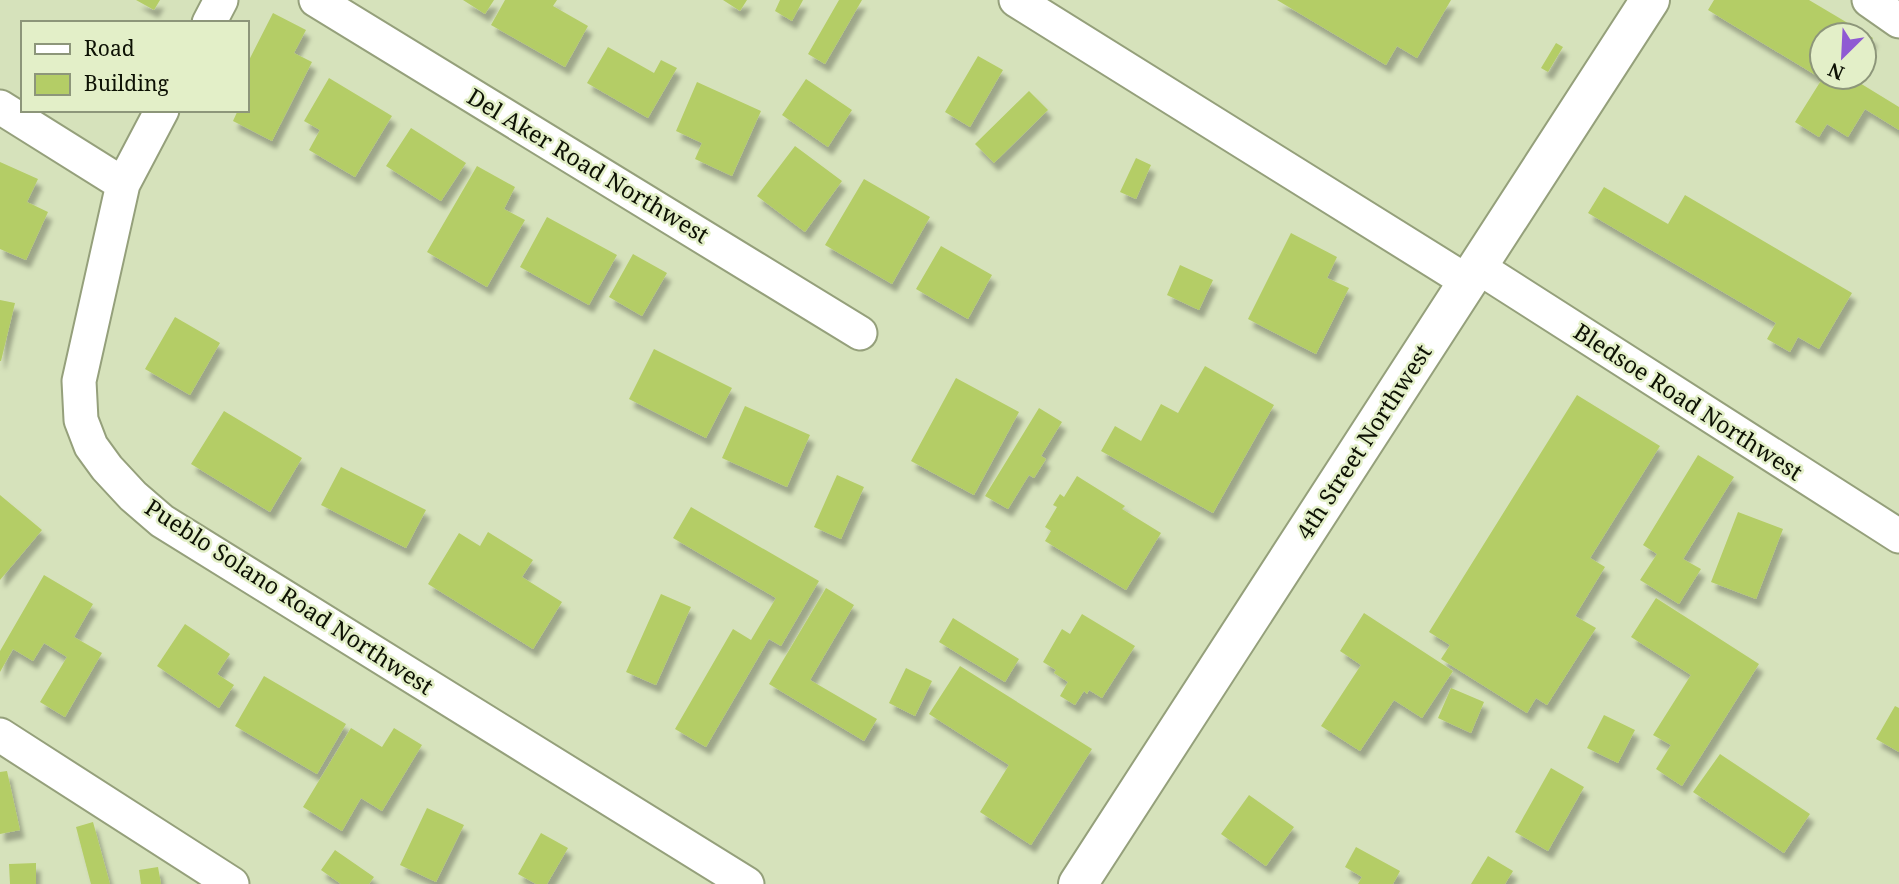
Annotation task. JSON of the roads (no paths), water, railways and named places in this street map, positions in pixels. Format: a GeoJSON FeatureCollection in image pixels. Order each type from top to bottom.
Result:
{"type":"FeatureCollection","features":[{"type":"Feature","properties":{"kind":"main road","name":"4th Street Northwest"},"geometry":{"type":"LineString","coordinates":[[1079,884],[1650,0]]}},
{"type":"Feature","properties":{"kind":"street"},"geometry":{"type":"LineString","coordinates":[[210,21],[221,0]]}},
{"type":"Feature","properties":{"kind":"street","name":"Del Aker Road Northwest"},"geometry":{"type":"LineString","coordinates":[[316,0],[860,332]]}},
{"type":"Feature","properties":{"kind":"street","name":"Bledsoe Road Northwest"},"geometry":{"type":"LineString","coordinates":[[1016,0],[1899,536]]}},
{"type":"Feature","properties":{"kind":"street"},"geometry":{"type":"LineString","coordinates":[[1869,0],[1899,21]]}},
{"type":"Feature","properties":{"kind":"street"},"geometry":{"type":"LineString","coordinates":[[0,107],[123,184]]}},
{"type":"Feature","properties":{"kind":"street","name":"Pueblo Solano Road Northwest"},"geometry":{"type":"LineString","coordinates":[[161,112],[123,184],[79,381],[80,420],[91,446],[133,496],[162,521],[747,884]]}},
{"type":"Feature","properties":{"kind":"street"},"geometry":{"type":"LineString","coordinates":[[0,734],[232,884]]}}]}
